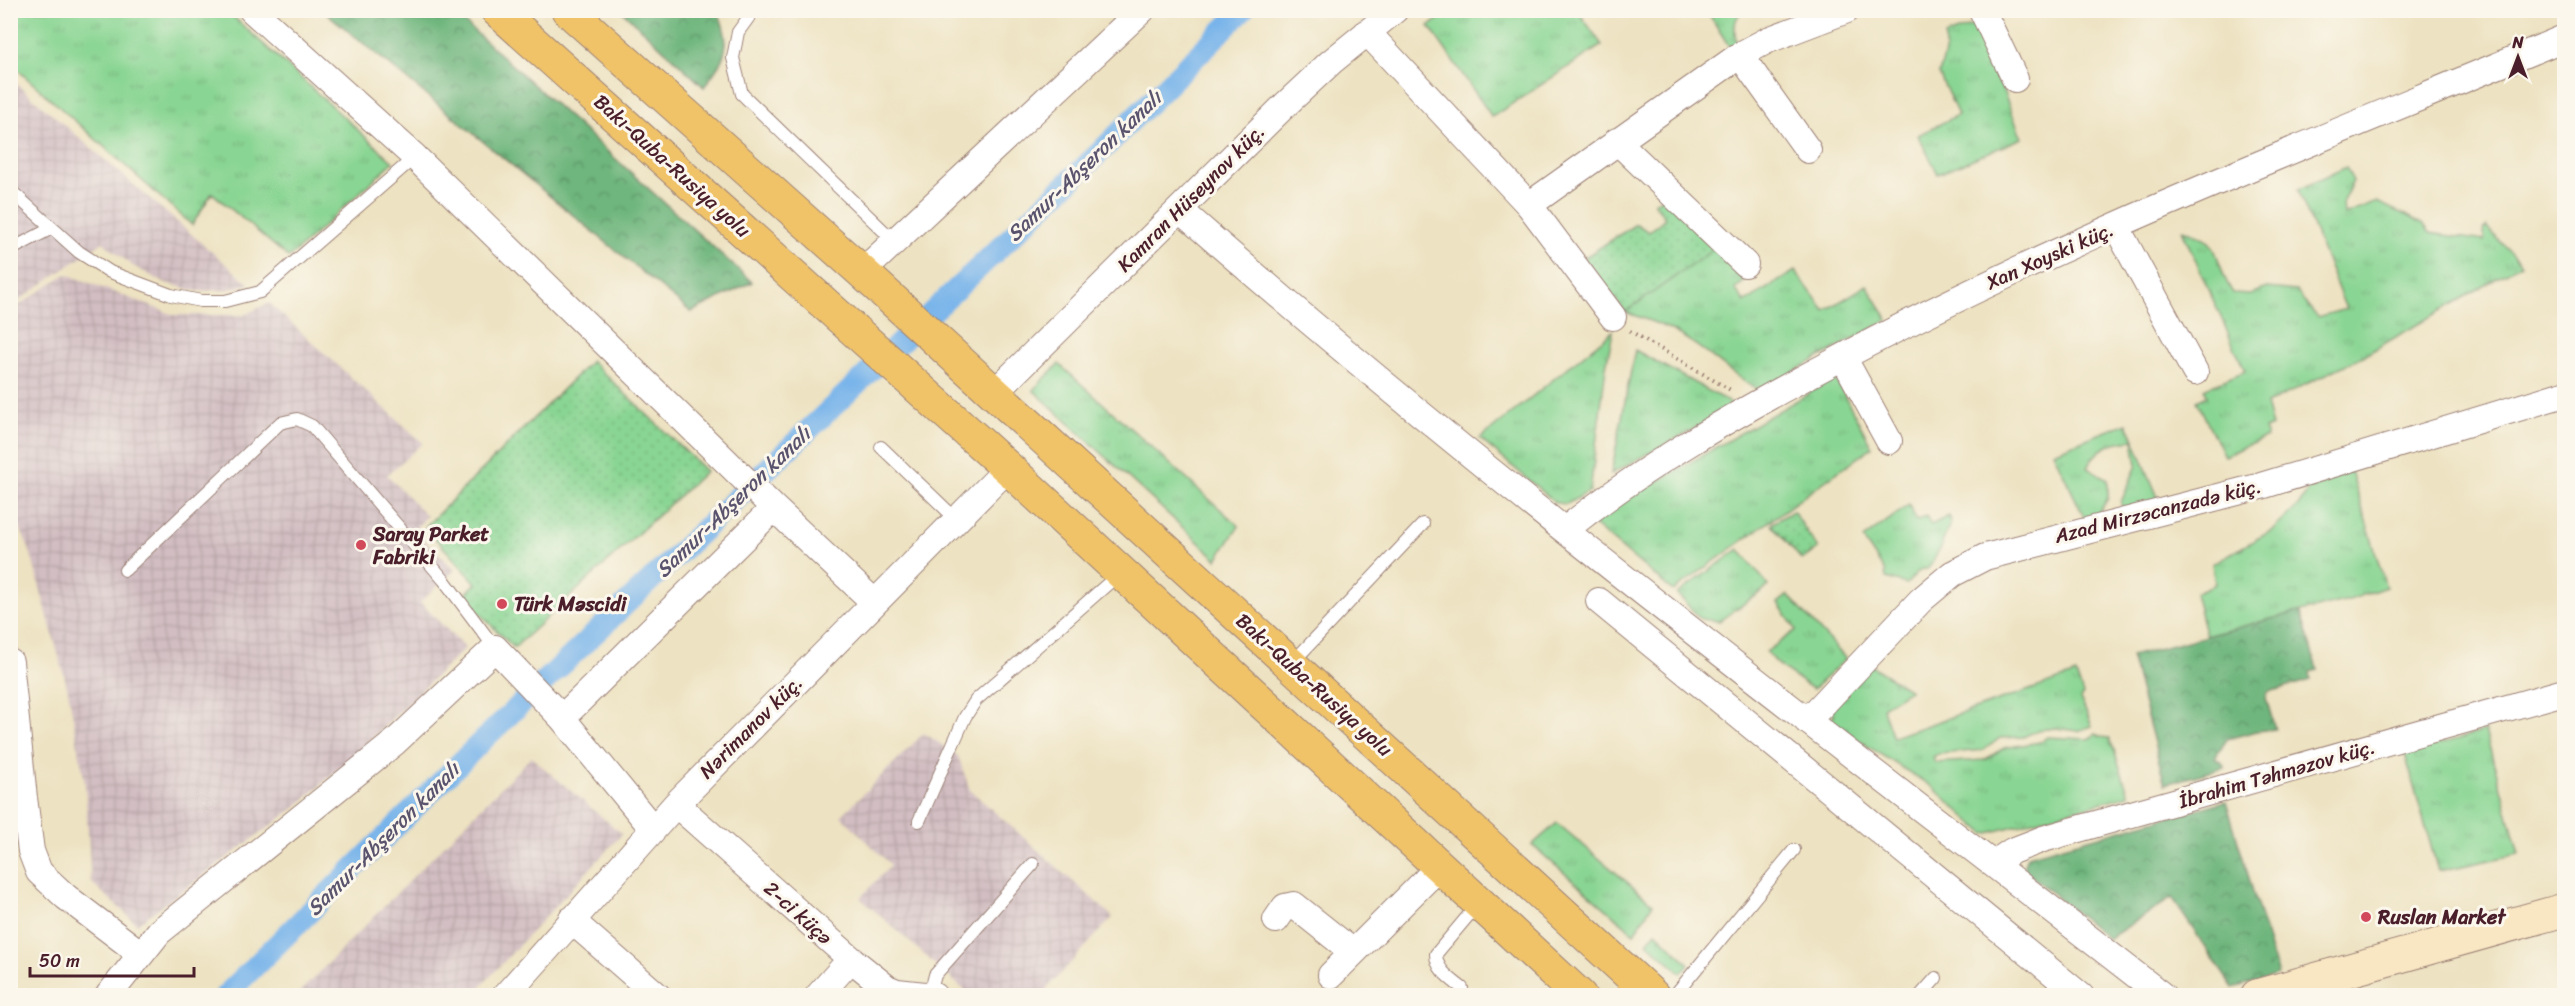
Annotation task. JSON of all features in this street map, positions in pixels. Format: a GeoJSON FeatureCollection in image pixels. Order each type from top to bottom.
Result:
{"type":"FeatureCollection","features":[{"type":"Feature","properties":{"kind":"highway","name":"Bakı-Quba-Rusiya yolu"},"geometry":{"type":"LineString","coordinates":[[497,10],[1008,468]]}},
{"type":"Feature","properties":{"kind":"highway"},"geometry":{"type":"LineString","coordinates":[[568,10],[869,279]]}},
{"type":"Feature","properties":{"kind":"highway","name":"Bakı-Quba-Rusiya yolu"},"geometry":{"type":"LineString","coordinates":[[869,279],[1653,996]]}},
{"type":"Feature","properties":{"kind":"highway"},"geometry":{"type":"LineString","coordinates":[[1008,468],[1120,574],[1579,995]]}},
{"type":"Feature","properties":{"kind":"street"},"geometry":{"type":"LineString","coordinates":[[252,10],[415,157],[772,506],[874,602]]}},
{"type":"Feature","properties":{"kind":"street"},"geometry":{"type":"LineString","coordinates":[[869,279],[894,241],[1142,10]]}},
{"type":"Feature","properties":{"kind":"street","name":"Kamran Hüseynov küç."},"geometry":{"type":"LineString","coordinates":[[984,384],[1180,210],[1283,107],[1395,10]]}},
{"type":"Feature","properties":{"kind":"street"},"geometry":{"type":"LineString","coordinates":[[1529,205],[1740,55],[1768,40],[1847,10]]}},
{"type":"Feature","properties":{"kind":"street"},"geometry":{"type":"LineString","coordinates":[[1982,10],[2015,79]]}},
{"type":"Feature","properties":{"kind":"street"},"geometry":{"type":"LineString","coordinates":[[1367,32],[1529,205],[1613,317]]}},
{"type":"Feature","properties":{"kind":"street","name":"Xan Xoyski küç."},"geometry":{"type":"LineString","coordinates":[[1565,530],[1602,500],[1754,405],[1933,309],[2116,226],[2565,38]]}},
{"type":"Feature","properties":{"kind":"street"},"geometry":{"type":"LineString","coordinates":[[1740,55],[1808,150]]}},
{"type":"Feature","properties":{"kind":"street"},"geometry":{"type":"LineString","coordinates":[[1617,141],[1745,264]]}},
{"type":"Feature","properties":{"kind":"street"},"geometry":{"type":"LineString","coordinates":[[1180,210],[1281,299],[1565,530],[1807,721],[2163,996]]}},
{"type":"Feature","properties":{"kind":"street"},"geometry":{"type":"LineString","coordinates":[[2116,226],[2195,372]]}},
{"type":"Feature","properties":{"kind":"street"},"geometry":{"type":"LineString","coordinates":[[1843,357],[1889,441]]}},
{"type":"Feature","properties":{"kind":"street","name":"Azad Mirzəcanzadə küç."},"geometry":{"type":"LineString","coordinates":[[1807,721],[1921,600],[1952,574],[1985,557],[2261,486],[2565,394]]}},
{"type":"Feature","properties":{"kind":"street","name":"Nərimanov küç."},"geometry":{"type":"LineString","coordinates":[[505,996],[676,804],[1008,468]]}},
{"type":"Feature","properties":{"kind":"street"},"geometry":{"type":"LineString","coordinates":[[562,718],[772,506]]}},
{"type":"Feature","properties":{"kind":"street"},"geometry":{"type":"LineString","coordinates":[[1599,601],[2081,996]]}},
{"type":"Feature","properties":{"kind":"street"},"geometry":{"type":"LineString","coordinates":[[108,996],[159,932],[502,655],[562,718],[653,829]]}},
{"type":"Feature","properties":{"kind":"street"},"geometry":{"type":"LineString","coordinates":[[10,662],[17,795],[39,872],[66,897],[141,954]]}},
{"type":"Feature","properties":{"kind":"street","name":"İbrahim Təhməzov küç."},"geometry":{"type":"LineString","coordinates":[[1993,864],[2012,851],[2043,840],[2565,692]]}},
{"type":"Feature","properties":{"kind":"street","name":"2-ci küçə"},"geometry":{"type":"LineString","coordinates":[[676,804],[851,959],[887,988],[897,992],[932,995]]}},
{"type":"Feature","properties":{"kind":"street"},"geometry":{"type":"LineString","coordinates":[[1331,975],[1439,867]]}},
{"type":"Feature","properties":{"kind":"street"},"geometry":{"type":"LineString","coordinates":[[1276,920],[1285,907],[1293,905],[1353,952]]}},
{"type":"Feature","properties":{"kind":"street"},"geometry":{"type":"LineString","coordinates":[[2257,996],[2565,910]]}},
{"type":"Feature","properties":{"kind":"street"},"geometry":{"type":"LineString","coordinates":[[571,920],[658,996]]}},
{"type":"Feature","properties":{"kind":"street"},"geometry":{"type":"LineString","coordinates":[[818,996],[851,959]]}},
{"type":"Feature","properties":{"kind":"lane"},"geometry":{"type":"LineString","coordinates":[[754,10],[738,32],[733,58],[742,94],[894,241]]}},
{"type":"Feature","properties":{"kind":"lane"},"geometry":{"type":"LineString","coordinates":[[10,190],[79,252],[110,272],[137,284],[201,301],[225,302],[260,292],[415,157]]}},
{"type":"Feature","properties":{"kind":"lane"},"geometry":{"type":"LineString","coordinates":[[10,250],[52,228]]}},
{"type":"Feature","properties":{"kind":"lane"},"geometry":{"type":"LineString","coordinates":[[124,570],[280,423],[297,419],[312,426],[444,580],[502,655]]}},
{"type":"Feature","properties":{"kind":"lane"},"geometry":{"type":"LineString","coordinates":[[881,447],[956,519]]}},
{"type":"Feature","properties":{"kind":"lane"},"geometry":{"type":"LineString","coordinates":[[1291,664],[1423,524]]}},
{"type":"Feature","properties":{"kind":"lane"},"geometry":{"type":"LineString","coordinates":[[919,820],[964,717],[976,700],[1120,574]]}},
{"type":"Feature","properties":{"kind":"lane"},"geometry":{"type":"LineString","coordinates":[[1674,996],[1794,850]]}},
{"type":"Feature","properties":{"kind":"lane"},"geometry":{"type":"LineString","coordinates":[[932,995],[934,975],[1033,864]]}},
{"type":"Feature","properties":{"kind":"lane"},"geometry":{"type":"LineString","coordinates":[[1462,988],[1441,969],[1436,962],[1436,954],[1479,903]]}},
{"type":"Feature","properties":{"kind":"lane"},"geometry":{"type":"LineString","coordinates":[[1920,996],[1936,978]]}},
{"type":"Feature","properties":{"kind":"path"},"geometry":{"type":"LineString","coordinates":[[1613,317],[1628,330],[1754,405]]}},
{"type":"Feature","properties":{"kind":"shaded area"},"geometry":{"type":"Polygon","coordinates":[[[10,78],[249,284],[225,290],[197,291],[165,283],[133,266],[103,242],[11,306],[10,78]]]}},
{"type":"Feature","properties":{"kind":"shaded area"},"geometry":{"type":"Polygon","coordinates":[[[66,274],[174,315],[244,315],[269,303],[423,443],[387,475],[427,516],[414,530],[455,570],[420,602],[465,648],[366,744],[296,807],[137,924],[91,882],[85,784],[68,690],[30,551],[11,507],[10,311],[66,274]]]}},
{"type":"Feature","properties":{"kind":"shaded area"},"geometry":{"type":"Polygon","coordinates":[[[924,733],[958,756],[970,790],[1113,917],[1041,995],[970,995],[860,898],[891,865],[841,816],[924,733]]]}},
{"type":"Feature","properties":{"kind":"shaded area"},"geometry":{"type":"Polygon","coordinates":[[[531,757],[622,834],[473,995],[297,995],[531,757]]]}},
{"type":"Feature","properties":{"kind":"green space"},"geometry":{"type":"Polygon","coordinates":[[[11,10],[227,11],[393,162],[289,258],[212,193],[192,225],[11,64],[11,10]]]}},
{"type":"Feature","properties":{"kind":"green space"},"geometry":{"type":"Polygon","coordinates":[[[1451,10],[1578,11],[1602,45],[1492,117],[1429,26],[1451,10]]]}},
{"type":"Feature","properties":{"kind":"green space"},"geometry":{"type":"Polygon","coordinates":[[[324,11],[452,11],[752,282],[691,312],[324,11]]]}},
{"type":"Feature","properties":{"kind":"green space"},"geometry":{"type":"Polygon","coordinates":[[[622,11],[718,11],[725,34],[725,51],[718,67],[704,87],[622,11]]]}},
{"type":"Feature","properties":{"kind":"green space"},"geometry":{"type":"Polygon","coordinates":[[[1707,11],[1742,11],[1735,28],[1738,47],[1732,51],[1707,11]]]}},
{"type":"Feature","properties":{"kind":"green space"},"geometry":{"type":"Polygon","coordinates":[[[1976,24],[2022,138],[1938,174],[1918,135],[1958,115],[1939,74],[1945,53],[1945,36],[1976,24]]]}},
{"type":"Feature","properties":{"kind":"green space"},"geometry":{"type":"Polygon","coordinates":[[[2346,167],[2353,181],[2343,201],[2344,215],[2377,202],[2423,223],[2430,233],[2484,241],[2484,231],[2487,227],[2521,264],[2365,355],[2266,404],[2272,426],[2264,429],[2267,437],[2224,456],[2197,401],[2207,396],[2204,389],[2245,371],[2182,230],[2206,239],[2212,246],[2233,293],[2250,294],[2267,288],[2296,291],[2317,317],[2346,309],[2298,190],[2346,167]]]}},
{"type":"Feature","properties":{"kind":"green space"},"geometry":{"type":"Polygon","coordinates":[[[1664,197],[1714,249],[1625,312],[1584,258],[1636,224],[1649,232],[1665,218],[1654,202],[1664,197]]]}},
{"type":"Feature","properties":{"kind":"green space"},"geometry":{"type":"Polygon","coordinates":[[[1714,249],[1745,281],[1735,289],[1745,302],[1795,271],[1825,311],[1867,285],[1888,320],[1758,391],[1677,334],[1625,312],[1714,249]]]}},
{"type":"Feature","properties":{"kind":"green space"},"geometry":{"type":"Polygon","coordinates":[[[1613,331],[1606,367],[1590,491],[1567,504],[1556,503],[1480,439],[1613,331]]]}},
{"type":"Feature","properties":{"kind":"green space"},"geometry":{"type":"Polygon","coordinates":[[[1635,350],[1736,406],[1611,474],[1635,350]]]}},
{"type":"Feature","properties":{"kind":"green space"},"geometry":{"type":"Polygon","coordinates":[[[591,361],[706,471],[514,648],[463,597],[476,583],[425,527],[591,361]]]}},
{"type":"Feature","properties":{"kind":"green space"},"geometry":{"type":"Polygon","coordinates":[[[1059,364],[1239,526],[1217,559],[1033,390],[1059,364]]]}},
{"type":"Feature","properties":{"kind":"green space"},"geometry":{"type":"Polygon","coordinates":[[[1835,378],[1872,447],[1673,591],[1594,525],[1595,518],[1835,378]]]}},
{"type":"Feature","properties":{"kind":"green space"},"geometry":{"type":"Polygon","coordinates":[[[2127,423],[2159,500],[2123,509],[2121,502],[2137,465],[2133,440],[2118,442],[2105,447],[2095,455],[2087,468],[2108,480],[2108,498],[2097,516],[2085,519],[2053,452],[2127,423]]]}},
{"type":"Feature","properties":{"kind":"green space"},"geometry":{"type":"Polygon","coordinates":[[[2351,471],[2386,587],[2352,599],[2206,636],[2195,593],[2215,584],[2212,564],[2273,530],[2299,505],[2309,488],[2351,471]]]}},
{"type":"Feature","properties":{"kind":"green space"},"geometry":{"type":"Polygon","coordinates":[[[1909,505],[1917,521],[1926,516],[1931,525],[1949,516],[1951,521],[1931,565],[1917,572],[1906,584],[1886,578],[1885,571],[1863,539],[1909,505]]]}},
{"type":"Feature","properties":{"kind":"green space"},"geometry":{"type":"Polygon","coordinates":[[[1793,511],[1818,548],[1802,560],[1771,524],[1793,511]]]}},
{"type":"Feature","properties":{"kind":"green space"},"geometry":{"type":"Polygon","coordinates":[[[1739,549],[1769,586],[1719,621],[1701,619],[1677,594],[1739,549]]]}},
{"type":"Feature","properties":{"kind":"green space"},"geometry":{"type":"Polygon","coordinates":[[[1788,595],[1846,659],[1813,689],[1784,670],[1766,652],[1796,630],[1778,603],[1788,595]]]}},
{"type":"Feature","properties":{"kind":"green space"},"geometry":{"type":"Polygon","coordinates":[[[2297,612],[2301,613],[2317,670],[2310,672],[2311,680],[2268,692],[2266,698],[2275,729],[2227,739],[2215,758],[2223,764],[2224,768],[2165,784],[2131,656],[2297,612]]]}},
{"type":"Feature","properties":{"kind":"green space"},"geometry":{"type":"Polygon","coordinates":[[[1870,665],[1910,690],[1882,707],[1893,737],[2076,674],[2083,694],[2080,698],[2092,726],[2078,731],[2056,728],[2038,730],[2023,737],[2000,738],[1984,750],[1939,754],[1933,757],[1935,763],[1984,760],[2004,748],[2040,742],[2047,737],[2088,739],[2096,734],[2110,738],[2129,795],[1985,834],[1931,786],[1867,746],[1833,721],[1833,707],[1870,665]]]}},
{"type":"Feature","properties":{"kind":"green space"},"geometry":{"type":"Polygon","coordinates":[[[2485,731],[2519,854],[2438,871],[2405,754],[2485,731]]]}},
{"type":"Feature","properties":{"kind":"green space"},"geometry":{"type":"Polygon","coordinates":[[[2226,801],[2278,975],[2233,988],[2172,898],[2108,939],[2027,872],[2024,864],[2027,856],[2226,801]]]}},
{"type":"Feature","properties":{"kind":"green space"},"geometry":{"type":"Polygon","coordinates":[[[1557,823],[1653,904],[1634,933],[1532,845],[1557,823]]]}},
{"type":"Feature","properties":{"kind":"green space"},"geometry":{"type":"Polygon","coordinates":[[[1656,932],[1689,964],[1681,973],[1647,942],[1656,932]]]}},
{"type":"Feature","properties":{"kind":"waterway","name":"Samur-Abşeron kanalı"},"geometry":{"type":"LineString","coordinates":[[225,996],[483,740],[1098,154],[1243,10]]}},
{"type":"Feature","properties":{"kind":"place","name":"Saray Parket Fabriki"},"geometry":{"type":"Point","coordinates":[361,545]}},
{"type":"Feature","properties":{"kind":"place","name":"Türk Məscidi"},"geometry":{"type":"Point","coordinates":[502,604]}},
{"type":"Feature","properties":{"kind":"place","name":"Ruslan Market"},"geometry":{"type":"Point","coordinates":[2366,917]}}]}
